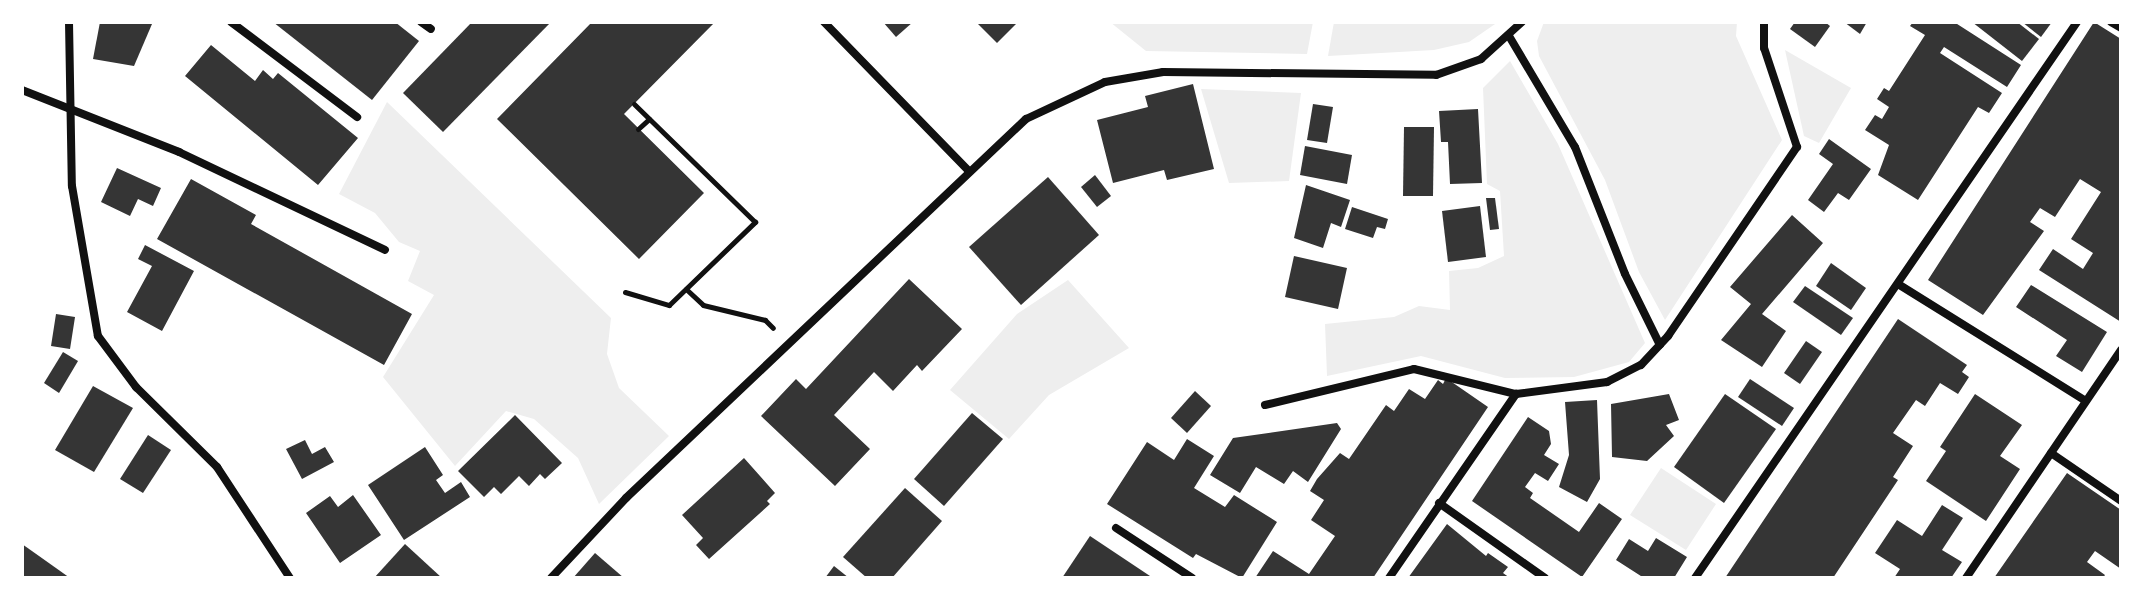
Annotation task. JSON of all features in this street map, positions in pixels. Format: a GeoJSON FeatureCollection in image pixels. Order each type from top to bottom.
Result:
{"type":"FeatureCollection","features":[{"type":"Feature","properties":{"kind":"street"},"geometry":{"type":"LineString","coordinates":[[69,22],[68,104],[76,224],[98,336],[136,387],[217,467],[290,578]]}},
{"type":"Feature","properties":{"kind":"street"},"geometry":{"type":"LineString","coordinates":[[231,22],[357,117]]}},
{"type":"Feature","properties":{"kind":"street"},"geometry":{"type":"LineString","coordinates":[[421,22],[431,29]]}},
{"type":"Feature","properties":{"kind":"street"},"geometry":{"type":"LineString","coordinates":[[824,22],[968,170]]}},
{"type":"Feature","properties":{"kind":"street"},"geometry":{"type":"LineString","coordinates":[[551,578],[626,498],[968,170],[1026,119],[1105,82],[1201,70],[1436,75],[1469,66],[1509,36],[1522,22]]}},
{"type":"Feature","properties":{"kind":"street"},"geometry":{"type":"LineString","coordinates":[[1265,405],[1414,369],[1516,394],[1607,382],[1641,365],[1660,345],[1797,147],[1764,48],[1764,22]]}},
{"type":"Feature","properties":{"kind":"street"},"geometry":{"type":"LineString","coordinates":[[1695,578],[2077,22]]}},
{"type":"Feature","properties":{"kind":"street"},"geometry":{"type":"LineString","coordinates":[[2111,22],[2121,28]]}},
{"type":"Feature","properties":{"kind":"street"},"geometry":{"type":"LineString","coordinates":[[1509,36],[1575,147],[1625,274],[1660,345]]}},
{"type":"Feature","properties":{"kind":"street"},"geometry":{"type":"LineString","coordinates":[[22,90],[68,104],[385,250]]}},
{"type":"Feature","properties":{"kind":"street"},"geometry":{"type":"LineString","coordinates":[[1898,284],[2086,401]]}},
{"type":"Feature","properties":{"kind":"street"},"geometry":{"type":"LineString","coordinates":[[1966,578],[2121,350]]}},
{"type":"Feature","properties":{"kind":"street"},"geometry":{"type":"LineString","coordinates":[[1389,578],[1516,394]]}},
{"type":"Feature","properties":{"kind":"street"},"geometry":{"type":"LineString","coordinates":[[2051,453],[2121,501]]}},
{"type":"Feature","properties":{"kind":"street"},"geometry":{"type":"LineString","coordinates":[[1439,503],[1545,578]]}},
{"type":"Feature","properties":{"kind":"street"},"geometry":{"type":"LineString","coordinates":[[1116,528],[1192,578]]}},
{"type":"Feature","properties":{"kind":"path"},"geometry":{"type":"LineString","coordinates":[[625,292],[669,305],[755,222],[634,104]]}},
{"type":"Feature","properties":{"kind":"path"},"geometry":{"type":"LineString","coordinates":[[638,129],[649,119]]}},
{"type":"Feature","properties":{"kind":"path"},"geometry":{"type":"LineString","coordinates":[[686,289],[703,305],[765,320]]}},
{"type":"Feature","properties":{"kind":"shaded area"},"geometry":{"type":"Polygon","coordinates":[[[1110,22],[1313,22],[1307,54],[1146,51],[1110,22]]]}},
{"type":"Feature","properties":{"kind":"shaded area"},"geometry":{"type":"Polygon","coordinates":[[[1334,22],[1498,22],[1469,42],[1434,50],[1328,56],[1334,22]]]}},
{"type":"Feature","properties":{"kind":"shaded area"},"geometry":{"type":"Polygon","coordinates":[[[1544,22],[1737,22],[1736,36],[1782,140],[1665,320],[1639,272],[1605,180],[1539,56],[1537,41],[1544,22]]]}},
{"type":"Feature","properties":{"kind":"shaded area"},"geometry":{"type":"Polygon","coordinates":[[[1785,50],[1851,88],[1819,143],[1804,136],[1785,50]]]}},
{"type":"Feature","properties":{"kind":"shaded area"},"geometry":{"type":"Polygon","coordinates":[[[1510,61],[1558,144],[1645,343],[1629,362],[1574,377],[1505,378],[1421,356],[1327,376],[1325,324],[1394,317],[1419,306],[1450,310],[1449,271],[1478,268],[1504,256],[1500,191],[1487,184],[1483,88],[1510,61]]]}},
{"type":"Feature","properties":{"kind":"shaded area"},"geometry":{"type":"Polygon","coordinates":[[[1201,89],[1301,93],[1289,181],[1229,183],[1201,89]]]}},
{"type":"Feature","properties":{"kind":"shaded area"},"geometry":{"type":"Polygon","coordinates":[[[387,102],[611,318],[607,354],[619,388],[669,436],[599,504],[578,458],[534,419],[506,411],[455,466],[383,377],[434,295],[408,281],[420,251],[399,242],[375,213],[339,194],[387,102]]]}},
{"type":"Feature","properties":{"kind":"shaded area"},"geometry":{"type":"Polygon","coordinates":[[[1068,280],[1129,348],[1049,395],[1009,439],[950,390],[1017,314],[1068,280]]]}},
{"type":"Feature","properties":{"kind":"shaded area"},"geometry":{"type":"Polygon","coordinates":[[[1661,468],[1716,504],[1686,550],[1630,515],[1661,468]]]}},
{"type":"Feature","properties":{"kind":"building"},"geometry":{"type":"Polygon","coordinates":[[[100,22],[152,24],[134,66],[93,59],[100,22]]]}},
{"type":"Feature","properties":{"kind":"building"},"geometry":{"type":"Polygon","coordinates":[[[273,22],[395,22],[419,41],[372,100],[273,22]]]}},
{"type":"Feature","properties":{"kind":"building"},"geometry":{"type":"Polygon","coordinates":[[[472,22],[551,22],[443,132],[403,93],[472,22]]]}},
{"type":"Feature","properties":{"kind":"building"},"geometry":{"type":"Polygon","coordinates":[[[592,22],[715,22],[624,114],[704,193],[639,259],[497,119],[592,22]]]}},
{"type":"Feature","properties":{"kind":"building"},"geometry":{"type":"Polygon","coordinates":[[[883,22],[913,22],[896,37],[883,22]]]}},
{"type":"Feature","properties":{"kind":"building"},"geometry":{"type":"Polygon","coordinates":[[[976,22],[1018,22],[997,43],[976,22]]]}},
{"type":"Feature","properties":{"kind":"building"},"geometry":{"type":"Polygon","coordinates":[[[1795,22],[1825,22],[1830,26],[1815,47],[1790,29],[1795,22]]]}},
{"type":"Feature","properties":{"kind":"building"},"geometry":{"type":"Polygon","coordinates":[[[1844,22],[1867,22],[1860,34],[1844,22]]]}},
{"type":"Feature","properties":{"kind":"building"},"geometry":{"type":"Polygon","coordinates":[[[1913,22],[1954,22],[2021,65],[2007,87],[1944,47],[1940,53],[2002,93],[1989,113],[1978,107],[1918,200],[1878,175],[1889,145],[1865,130],[1875,115],[1882,119],[1889,107],[1877,99],[1884,88],[1889,91],[1925,35],[1910,26],[1913,22]]]}},
{"type":"Feature","properties":{"kind":"building"},"geometry":{"type":"Polygon","coordinates":[[[1972,22],[2017,22],[2039,39],[2022,61],[1972,22]]]}},
{"type":"Feature","properties":{"kind":"building"},"geometry":{"type":"Polygon","coordinates":[[[2022,22],[2052,22],[2041,37],[2022,22]]]}},
{"type":"Feature","properties":{"kind":"building"},"geometry":{"type":"Polygon","coordinates":[[[2094,22],[2121,39],[2121,322],[2039,270],[2053,249],[2083,269],[2093,253],[2071,239],[2101,192],[2080,179],[2055,217],[2040,208],[2030,222],[2044,231],[1983,315],[1928,280],[2094,22]]]}},
{"type":"Feature","properties":{"kind":"building"},"geometry":{"type":"Polygon","coordinates":[[[211,45],[255,81],[263,70],[273,79],[278,73],[358,138],[318,185],[185,76],[211,45]]]}},
{"type":"Feature","properties":{"kind":"building"},"geometry":{"type":"Polygon","coordinates":[[[1193,84],[1214,169],[1167,180],[1164,170],[1113,183],[1097,120],[1148,107],[1145,96],[1193,84]]]}},
{"type":"Feature","properties":{"kind":"building"},"geometry":{"type":"Polygon","coordinates":[[[1313,104],[1333,107],[1327,143],[1307,140],[1313,104]]]}},
{"type":"Feature","properties":{"kind":"building"},"geometry":{"type":"Polygon","coordinates":[[[1478,109],[1482,183],[1450,184],[1448,142],[1441,142],[1439,111],[1478,109]]]}},
{"type":"Feature","properties":{"kind":"building"},"geometry":{"type":"Polygon","coordinates":[[[1404,127],[1434,127],[1433,196],[1403,196],[1404,127]]]}},
{"type":"Feature","properties":{"kind":"building"},"geometry":{"type":"Polygon","coordinates":[[[1829,139],[1871,169],[1849,200],[1838,193],[1824,212],[1808,200],[1833,164],[1819,154],[1829,139]]]}},
{"type":"Feature","properties":{"kind":"building"},"geometry":{"type":"Polygon","coordinates":[[[1305,146],[1352,155],[1347,184],[1300,175],[1305,146]]]}},
{"type":"Feature","properties":{"kind":"building"},"geometry":{"type":"Polygon","coordinates":[[[117,168],[161,188],[153,206],[138,199],[130,216],[101,202],[117,168]]]}},
{"type":"Feature","properties":{"kind":"building"},"geometry":{"type":"Polygon","coordinates":[[[1095,175],[1111,196],[1097,207],[1081,187],[1095,175]]]}},
{"type":"Feature","properties":{"kind":"building"},"geometry":{"type":"Polygon","coordinates":[[[1048,177],[1099,235],[1021,305],[969,247],[1048,177]]]}},
{"type":"Feature","properties":{"kind":"building"},"geometry":{"type":"Polygon","coordinates":[[[191,179],[256,215],[251,224],[412,314],[384,365],[157,239],[191,179]]]}},
{"type":"Feature","properties":{"kind":"building"},"geometry":{"type":"Polygon","coordinates":[[[1306,185],[1350,200],[1341,227],[1331,223],[1323,248],[1294,238],[1306,185]]]}},
{"type":"Feature","properties":{"kind":"building"},"geometry":{"type":"Polygon","coordinates":[[[1486,198],[1495,198],[1499,229],[1490,230],[1486,198]]]}},
{"type":"Feature","properties":{"kind":"building"},"geometry":{"type":"Polygon","coordinates":[[[1480,206],[1486,257],[1448,262],[1442,211],[1480,206]]]}},
{"type":"Feature","properties":{"kind":"building"},"geometry":{"type":"Polygon","coordinates":[[[1352,207],[1388,219],[1385,229],[1377,227],[1373,238],[1345,229],[1352,207]]]}},
{"type":"Feature","properties":{"kind":"building"},"geometry":{"type":"Polygon","coordinates":[[[1792,215],[1823,243],[1762,314],[1786,331],[1762,367],[1721,340],[1751,304],[1730,287],[1792,215]]]}},
{"type":"Feature","properties":{"kind":"building"},"geometry":{"type":"Polygon","coordinates":[[[145,245],[194,271],[162,331],[127,312],[152,266],[138,259],[145,245]]]}},
{"type":"Feature","properties":{"kind":"building"},"geometry":{"type":"Polygon","coordinates":[[[1294,256],[1347,268],[1338,309],[1285,297],[1294,256]]]}},
{"type":"Feature","properties":{"kind":"building"},"geometry":{"type":"Polygon","coordinates":[[[1831,263],[1866,288],[1851,310],[1816,286],[1831,263]]]}},
{"type":"Feature","properties":{"kind":"building"},"geometry":{"type":"Polygon","coordinates":[[[909,279],[962,329],[922,371],[917,365],[893,391],[874,372],[834,415],[870,449],[835,486],[761,416],[796,379],[806,389],[909,279]]]}},
{"type":"Feature","properties":{"kind":"building"},"geometry":{"type":"Polygon","coordinates":[[[2031,285],[2107,332],[2082,372],[2056,356],[2067,340],[2016,307],[2031,285]]]}},
{"type":"Feature","properties":{"kind":"building"},"geometry":{"type":"Polygon","coordinates":[[[1805,286],[1853,318],[1841,335],[1793,302],[1805,286]]]}},
{"type":"Feature","properties":{"kind":"building"},"geometry":{"type":"Polygon","coordinates":[[[56,314],[75,317],[70,349],[51,346],[56,314]]]}},
{"type":"Feature","properties":{"kind":"building"},"geometry":{"type":"Polygon","coordinates":[[[1898,319],[1967,365],[1962,372],[1969,377],[1958,394],[1940,383],[1925,406],[1916,400],[1893,433],[1913,446],[1893,477],[1898,480],[1833,578],[1725,578],[1898,319]]]}},
{"type":"Feature","properties":{"kind":"building"},"geometry":{"type":"Polygon","coordinates":[[[1806,341],[1822,352],[1800,384],[1784,373],[1806,341]]]}},
{"type":"Feature","properties":{"kind":"building"},"geometry":{"type":"Polygon","coordinates":[[[63,352],[78,361],[59,393],[44,383],[63,352]]]}},
{"type":"Feature","properties":{"kind":"building"},"geometry":{"type":"Polygon","coordinates":[[[1446,378],[1488,407],[1373,578],[1255,578],[1273,551],[1309,574],[1335,536],[1311,520],[1324,500],[1310,491],[1317,479],[1340,453],[1349,459],[1386,405],[1394,411],[1409,389],[1425,399],[1438,380],[1443,384],[1446,378]]]}},
{"type":"Feature","properties":{"kind":"building"},"geometry":{"type":"Polygon","coordinates":[[[1750,379],[1794,408],[1782,426],[1738,397],[1750,379]]]}},
{"type":"Feature","properties":{"kind":"building"},"geometry":{"type":"Polygon","coordinates":[[[93,386],[133,408],[94,472],[55,450],[93,386]]]}},
{"type":"Feature","properties":{"kind":"building"},"geometry":{"type":"Polygon","coordinates":[[[1195,391],[1211,406],[1187,433],[1171,418],[1195,391]]]}},
{"type":"Feature","properties":{"kind":"building"},"geometry":{"type":"Polygon","coordinates":[[[1669,394],[1679,420],[1666,425],[1674,436],[1647,461],[1612,457],[1611,404],[1669,394]]]}},
{"type":"Feature","properties":{"kind":"building"},"geometry":{"type":"Polygon","coordinates":[[[1725,394],[1776,429],[1724,503],[1674,467],[1725,394]]]}},
{"type":"Feature","properties":{"kind":"building"},"geometry":{"type":"Polygon","coordinates":[[[1975,394],[2022,425],[2000,456],[2020,469],[1986,521],[1926,481],[1946,451],[1940,447],[1975,394]]]}},
{"type":"Feature","properties":{"kind":"building"},"geometry":{"type":"Polygon","coordinates":[[[1597,400],[1600,479],[1587,502],[1559,487],[1569,455],[1565,402],[1597,400]]]}},
{"type":"Feature","properties":{"kind":"building"},"geometry":{"type":"Polygon","coordinates":[[[972,413],[1003,439],[944,506],[914,479],[972,413]]]}},
{"type":"Feature","properties":{"kind":"building"},"geometry":{"type":"Polygon","coordinates":[[[515,415],[562,463],[545,479],[540,474],[529,486],[519,476],[501,494],[494,487],[484,497],[458,471],[515,415]]]}},
{"type":"Feature","properties":{"kind":"building"},"geometry":{"type":"Polygon","coordinates":[[[1528,417],[1549,431],[1551,444],[1544,455],[1559,464],[1548,481],[1535,473],[1525,487],[1533,493],[1530,498],[1579,532],[1599,503],[1622,519],[1582,577],[1472,501],[1528,417]]]}},
{"type":"Feature","properties":{"kind":"building"},"geometry":{"type":"Polygon","coordinates":[[[1337,423],[1341,429],[1308,482],[1293,471],[1284,484],[1256,467],[1240,493],[1210,475],[1233,438],[1337,423]]]}},
{"type":"Feature","properties":{"kind":"building"},"geometry":{"type":"Polygon","coordinates":[[[148,435],[171,450],[143,493],[120,479],[148,435]]]}},
{"type":"Feature","properties":{"kind":"building"},"geometry":{"type":"Polygon","coordinates":[[[1187,439],[1214,456],[1194,488],[1225,507],[1234,495],[1277,522],[1242,578],[1196,554],[1193,558],[1107,504],[1147,442],[1174,460],[1187,439]]]}},
{"type":"Feature","properties":{"kind":"building"},"geometry":{"type":"Polygon","coordinates":[[[305,440],[312,454],[325,447],[334,462],[302,479],[286,449],[305,440]]]}},
{"type":"Feature","properties":{"kind":"building"},"geometry":{"type":"Polygon","coordinates":[[[425,447],[443,475],[436,480],[445,493],[461,482],[470,497],[404,540],[368,485],[425,447]]]}},
{"type":"Feature","properties":{"kind":"building"},"geometry":{"type":"Polygon","coordinates":[[[744,458],[775,493],[767,501],[770,504],[709,559],[696,545],[703,538],[682,515],[744,458]]]}},
{"type":"Feature","properties":{"kind":"building"},"geometry":{"type":"Polygon","coordinates":[[[2067,473],[2121,510],[2121,569],[2095,551],[2087,562],[2105,575],[2103,578],[1994,578],[2067,473]]]}},
{"type":"Feature","properties":{"kind":"building"},"geometry":{"type":"Polygon","coordinates":[[[905,488],[942,521],[892,578],[867,578],[843,557],[905,488]]]}},
{"type":"Feature","properties":{"kind":"building"},"geometry":{"type":"Polygon","coordinates":[[[353,495],[381,535],[340,563],[306,513],[330,496],[338,507],[353,495]]]}},
{"type":"Feature","properties":{"kind":"building"},"geometry":{"type":"Polygon","coordinates":[[[1942,505],[1963,518],[1942,550],[1962,562],[1951,578],[1894,578],[1900,569],[1875,553],[1897,520],[1922,536],[1942,505]]]}},
{"type":"Feature","properties":{"kind":"building"},"geometry":{"type":"Polygon","coordinates":[[[1447,524],[1486,556],[1488,553],[1508,567],[1503,573],[1510,578],[1408,578],[1447,524]]]}},
{"type":"Feature","properties":{"kind":"building"},"geometry":{"type":"Polygon","coordinates":[[[1090,536],[1153,578],[1062,578],[1090,536]]]}},
{"type":"Feature","properties":{"kind":"building"},"geometry":{"type":"Polygon","coordinates":[[[1656,538],[1687,557],[1674,578],[1644,578],[1616,560],[1629,539],[1648,551],[1656,538]]]}},
{"type":"Feature","properties":{"kind":"building"},"geometry":{"type":"Polygon","coordinates":[[[22,544],[39,556],[70,578],[22,578],[22,544]]]}},
{"type":"Feature","properties":{"kind":"building"},"geometry":{"type":"Polygon","coordinates":[[[405,544],[442,578],[374,578],[405,544]]]}},
{"type":"Feature","properties":{"kind":"building"},"geometry":{"type":"Polygon","coordinates":[[[595,553],[624,578],[573,578],[595,553]]]}},
{"type":"Feature","properties":{"kind":"building"},"geometry":{"type":"Polygon","coordinates":[[[834,566],[849,578],[825,578],[834,566]]]}}]}
